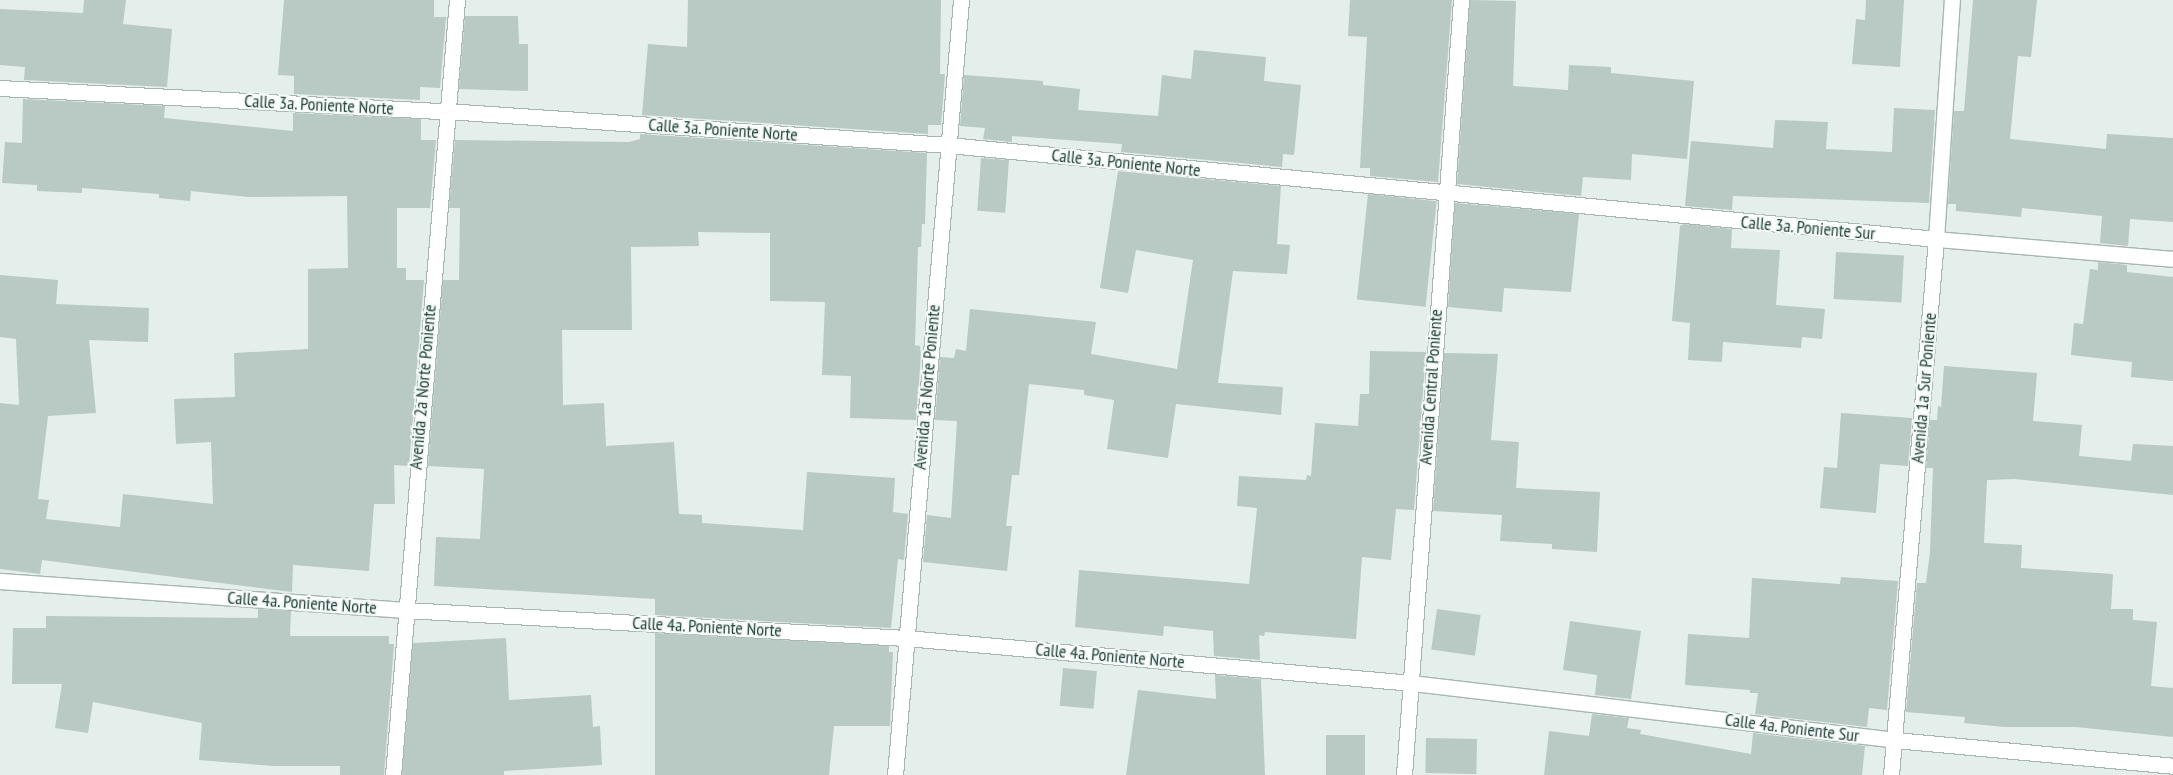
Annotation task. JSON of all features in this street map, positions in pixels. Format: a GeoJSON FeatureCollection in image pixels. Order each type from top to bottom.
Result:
{"type":"FeatureCollection","features":[{"type":"Feature","properties":{"kind":"street","name":"Avenida 2a Norte Poniente"},"geometry":{"type":"LineString","coordinates":[[393,775],[404,610],[457,0]]}},
{"type":"Feature","properties":{"kind":"street","name":"Avenida 1a Norte Poniente"},"geometry":{"type":"LineString","coordinates":[[895,775],[961,0]]}},
{"type":"Feature","properties":{"kind":"street","name":"Avenida Central Poniente"},"geometry":{"type":"LineString","coordinates":[[1404,775],[1412,683],[1444,193],[1461,0]]}},
{"type":"Feature","properties":{"kind":"street","name":"Avenida 1a Sur Poniente"},"geometry":{"type":"LineString","coordinates":[[1891,775],[1936,240],[1952,0]]}},
{"type":"Feature","properties":{"kind":"street","name":"Calle 3a. Poniente Norte"},"geometry":{"type":"LineString","coordinates":[[0,88],[446,111],[948,145],[1444,193]]}},
{"type":"Feature","properties":{"kind":"street","name":"Calle 3a. Poniente Sur"},"geometry":{"type":"LineString","coordinates":[[1444,193],[1936,240],[2173,259]]}},
{"type":"Feature","properties":{"kind":"street","name":"Calle 4a. Poniente Norte"},"geometry":{"type":"LineString","coordinates":[[0,581],[404,610],[906,638],[1412,683]]}},
{"type":"Feature","properties":{"kind":"street","name":"Calle 4a. Poniente Sur"},"geometry":{"type":"LineString","coordinates":[[1412,683],[1895,740],[2173,766]]}},
{"type":"Feature","properties":{"kind":"building"},"geometry":{"type":"Polygon","coordinates":[[[84,0],[126,0],[123,24],[172,29],[167,87],[24,80],[25,67],[0,65],[0,9],[83,13],[84,0]]]}},
{"type":"Feature","properties":{"kind":"building"},"geometry":{"type":"Polygon","coordinates":[[[284,0],[434,0],[434,17],[446,17],[440,88],[420,87],[420,100],[294,94],[294,76],[278,75],[284,0]]]}},
{"type":"Feature","properties":{"kind":"building"},"geometry":{"type":"Polygon","coordinates":[[[688,0],[941,0],[940,74],[945,74],[941,125],[928,125],[928,134],[642,115],[648,44],[687,47],[688,0]]]}},
{"type":"Feature","properties":{"kind":"building"},"geometry":{"type":"Polygon","coordinates":[[[1350,0],[1452,0],[1438,182],[1370,176],[1370,168],[1360,168],[1367,37],[1348,36],[1350,0]]]}},
{"type":"Feature","properties":{"kind":"building"},"geometry":{"type":"Polygon","coordinates":[[[1470,0],[1516,1],[1513,86],[1568,90],[1569,65],[1611,67],[1611,73],[1694,81],[1687,159],[1632,154],[1631,180],[1583,177],[1581,196],[1457,184],[1470,0]]]}},
{"type":"Feature","properties":{"kind":"building"},"geometry":{"type":"Polygon","coordinates":[[[1866,0],[1904,0],[1900,67],[1852,64],[1856,19],[1865,20],[1866,0]]]}},
{"type":"Feature","properties":{"kind":"building"},"geometry":{"type":"Polygon","coordinates":[[[1973,0],[2037,0],[2031,57],[2018,56],[2010,139],[2106,149],[2107,134],[2173,138],[2173,222],[2130,219],[2128,246],[2100,243],[2102,216],[2022,208],[2021,217],[1956,211],[1956,204],[1948,204],[1954,111],[1964,111],[1973,0]]]}},
{"type":"Feature","properties":{"kind":"building"},"geometry":{"type":"Polygon","coordinates":[[[465,16],[518,16],[519,44],[528,44],[528,91],[459,89],[465,16]]]}},
{"type":"Feature","properties":{"kind":"building"},"geometry":{"type":"Polygon","coordinates":[[[1194,50],[1266,57],[1264,81],[1301,85],[1294,155],[1283,154],[1282,167],[1121,152],[1122,144],[1012,136],[1012,142],[983,139],[985,128],[960,126],[964,75],[1043,81],[1043,85],[1080,89],[1078,110],[1158,116],[1162,75],[1191,79],[1194,50]]]}},
{"type":"Feature","properties":{"kind":"building"},"geometry":{"type":"Polygon","coordinates":[[[23,99],[165,106],[164,118],[293,131],[293,113],[421,119],[421,140],[436,140],[430,208],[397,208],[397,268],[406,268],[406,280],[424,280],[409,466],[394,465],[395,504],[374,504],[369,571],[293,565],[292,592],[42,560],[40,574],[0,569],[0,403],[19,405],[16,339],[0,337],[0,275],[58,280],[56,304],[149,308],[148,342],[89,340],[96,413],[48,416],[38,499],[49,500],[46,519],[120,527],[123,494],[213,504],[211,442],[176,444],[174,399],[235,397],[234,353],[308,349],[308,269],[348,268],[347,196],[248,197],[191,191],[190,201],[159,198],[159,194],[82,188],[82,193],[37,191],[37,185],[2,183],[5,142],[22,143],[23,99]]]}},
{"type":"Feature","properties":{"kind":"building"},"geometry":{"type":"Polygon","coordinates":[[[1894,108],[1935,110],[1929,203],[1733,196],[1732,210],[1685,206],[1691,141],[1773,148],[1775,120],[1828,122],[1826,149],[1892,152],[1894,108]]]}},
{"type":"Feature","properties":{"kind":"building"},"geometry":{"type":"Polygon","coordinates":[[[640,134],[927,153],[925,224],[922,224],[921,247],[918,247],[915,345],[920,346],[921,355],[916,420],[850,418],[851,376],[822,375],[825,302],[770,301],[770,233],[698,232],[699,246],[631,247],[632,330],[562,330],[563,405],[604,403],[606,446],[674,442],[679,514],[702,515],[702,523],[803,530],[807,472],[895,478],[893,512],[908,514],[904,560],[898,559],[891,628],[655,615],[655,599],[434,586],[436,537],[480,539],[484,469],[428,466],[443,280],[459,280],[460,208],[449,208],[455,140],[629,142],[640,139],[640,134]]]}},
{"type":"Feature","properties":{"kind":"building"},"geometry":{"type":"Polygon","coordinates":[[[981,158],[1009,160],[1005,213],[977,211],[981,158]]]}},
{"type":"Feature","properties":{"kind":"building"},"geometry":{"type":"Polygon","coordinates":[[[1118,171],[1281,186],[1277,244],[1290,245],[1287,274],[1233,271],[1218,383],[1283,387],[1281,415],[1176,404],[1168,458],[1107,449],[1114,400],[1084,395],[1084,390],[1029,384],[1019,475],[1012,475],[1006,526],[1012,526],[1007,571],[923,562],[927,515],[951,518],[957,421],[935,420],[940,357],[954,358],[956,349],[966,351],[970,309],[1096,322],[1091,354],[1177,369],[1193,260],[1136,250],[1128,293],[1100,288],[1118,171]]]}},
{"type":"Feature","properties":{"kind":"building"},"geometry":{"type":"Polygon","coordinates":[[[1368,194],[1437,201],[1426,307],[1357,299],[1368,194]]]}},
{"type":"Feature","properties":{"kind":"building"},"geometry":{"type":"Polygon","coordinates":[[[1455,203],[1579,214],[1571,292],[1504,288],[1502,312],[1448,307],[1455,203]]]}},
{"type":"Feature","properties":{"kind":"building"},"geometry":{"type":"Polygon","coordinates":[[[1684,224],[1732,229],[1731,248],[1780,250],[1776,305],[1825,309],[1822,339],[1802,337],[1801,348],[1723,342],[1722,362],[1688,360],[1690,323],[1672,321],[1680,226],[1684,224]]]}},
{"type":"Feature","properties":{"kind":"building"},"geometry":{"type":"Polygon","coordinates":[[[1836,252],[1904,256],[1901,302],[1834,299],[1836,252]]]}},
{"type":"Feature","properties":{"kind":"building"},"geometry":{"type":"Polygon","coordinates":[[[2098,262],[2127,265],[2127,272],[2173,277],[2173,381],[2131,377],[2132,362],[2071,355],[2074,323],[2083,324],[2090,269],[2098,270],[2098,262]]]}},
{"type":"Feature","properties":{"kind":"building"},"geometry":{"type":"Polygon","coordinates":[[[1370,351],[1426,352],[1414,510],[1396,509],[1391,560],[1362,557],[1356,639],[1265,632],[1264,636],[1259,635],[1260,660],[1214,656],[1213,631],[1164,626],[1163,636],[1075,627],[1079,570],[1249,584],[1257,508],[1237,506],[1239,476],[1306,480],[1307,475],[1311,476],[1315,423],[1358,426],[1360,394],[1369,394],[1370,351]]]}},
{"type":"Feature","properties":{"kind":"building"},"geometry":{"type":"Polygon","coordinates":[[[1444,353],[1498,354],[1491,440],[1519,442],[1516,488],[1600,492],[1597,552],[1552,549],[1552,544],[1500,541],[1502,515],[1433,511],[1444,353]]]}},
{"type":"Feature","properties":{"kind":"building"},"geometry":{"type":"Polygon","coordinates":[[[1944,366],[2037,373],[2033,421],[2082,425],[2079,456],[2131,461],[2133,444],[2173,446],[2173,495],[2015,479],[1987,480],[1984,543],[2022,545],[2021,568],[2113,574],[2111,609],[2133,609],[2133,620],[2157,622],[2151,686],[2173,688],[2173,737],[2076,727],[2004,727],[1964,723],[1965,717],[1906,712],[1917,583],[1926,583],[1930,552],[1933,468],[1926,468],[1930,420],[1937,420],[1938,406],[1941,407],[1944,366]]]}},
{"type":"Feature","properties":{"kind":"building"},"geometry":{"type":"Polygon","coordinates":[[[1841,413],[1912,418],[1908,466],[1880,464],[1876,513],[1820,508],[1824,467],[1837,468],[1841,413]]]}},
{"type":"Feature","properties":{"kind":"building"},"geometry":{"type":"Polygon","coordinates":[[[1841,577],[1898,581],[1887,710],[1869,708],[1867,727],[1755,714],[1758,693],[1750,693],[1750,690],[1685,685],[1688,634],[1749,638],[1752,578],[1840,584],[1841,577]]]}},
{"type":"Feature","properties":{"kind":"building"},"geometry":{"type":"Polygon","coordinates":[[[258,609],[291,611],[290,636],[389,636],[389,644],[394,644],[384,775],[340,775],[340,766],[273,766],[199,760],[202,723],[93,702],[88,733],[55,728],[62,684],[12,684],[13,628],[46,628],[46,616],[258,618],[258,609]]]}},
{"type":"Feature","properties":{"kind":"building"},"geometry":{"type":"Polygon","coordinates":[[[1437,609],[1481,615],[1475,656],[1431,650],[1437,609]]]}},
{"type":"Feature","properties":{"kind":"building"},"geometry":{"type":"Polygon","coordinates":[[[1570,621],[1641,631],[1631,699],[1595,695],[1597,675],[1563,670],[1570,621]]]}},
{"type":"Feature","properties":{"kind":"building"},"geometry":{"type":"Polygon","coordinates":[[[655,633],[889,646],[889,652],[893,652],[890,726],[834,726],[829,775],[655,775],[655,633]]]}},
{"type":"Feature","properties":{"kind":"building"},"geometry":{"type":"Polygon","coordinates":[[[506,638],[509,700],[591,695],[593,727],[600,726],[602,765],[504,771],[504,775],[402,775],[413,643],[506,638]]]}},
{"type":"Feature","properties":{"kind":"building"},"geometry":{"type":"Polygon","coordinates":[[[1063,668],[1097,671],[1094,709],[1060,706],[1063,668]]]}},
{"type":"Feature","properties":{"kind":"building"},"geometry":{"type":"Polygon","coordinates":[[[1215,675],[1261,679],[1265,775],[1126,775],[1138,690],[1216,699],[1215,675]]]}},
{"type":"Feature","properties":{"kind":"building"},"geometry":{"type":"Polygon","coordinates":[[[1592,714],[1629,718],[1627,728],[1641,730],[1640,734],[1751,754],[1753,733],[1865,746],[1862,775],[1544,775],[1549,731],[1589,736],[1592,714]]]}},
{"type":"Feature","properties":{"kind":"building"},"geometry":{"type":"Polygon","coordinates":[[[1326,735],[1365,735],[1365,775],[1326,775],[1326,735]]]}},
{"type":"Feature","properties":{"kind":"building"},"geometry":{"type":"Polygon","coordinates":[[[1426,738],[1477,739],[1476,774],[1425,773],[1426,738]]]}}]}
